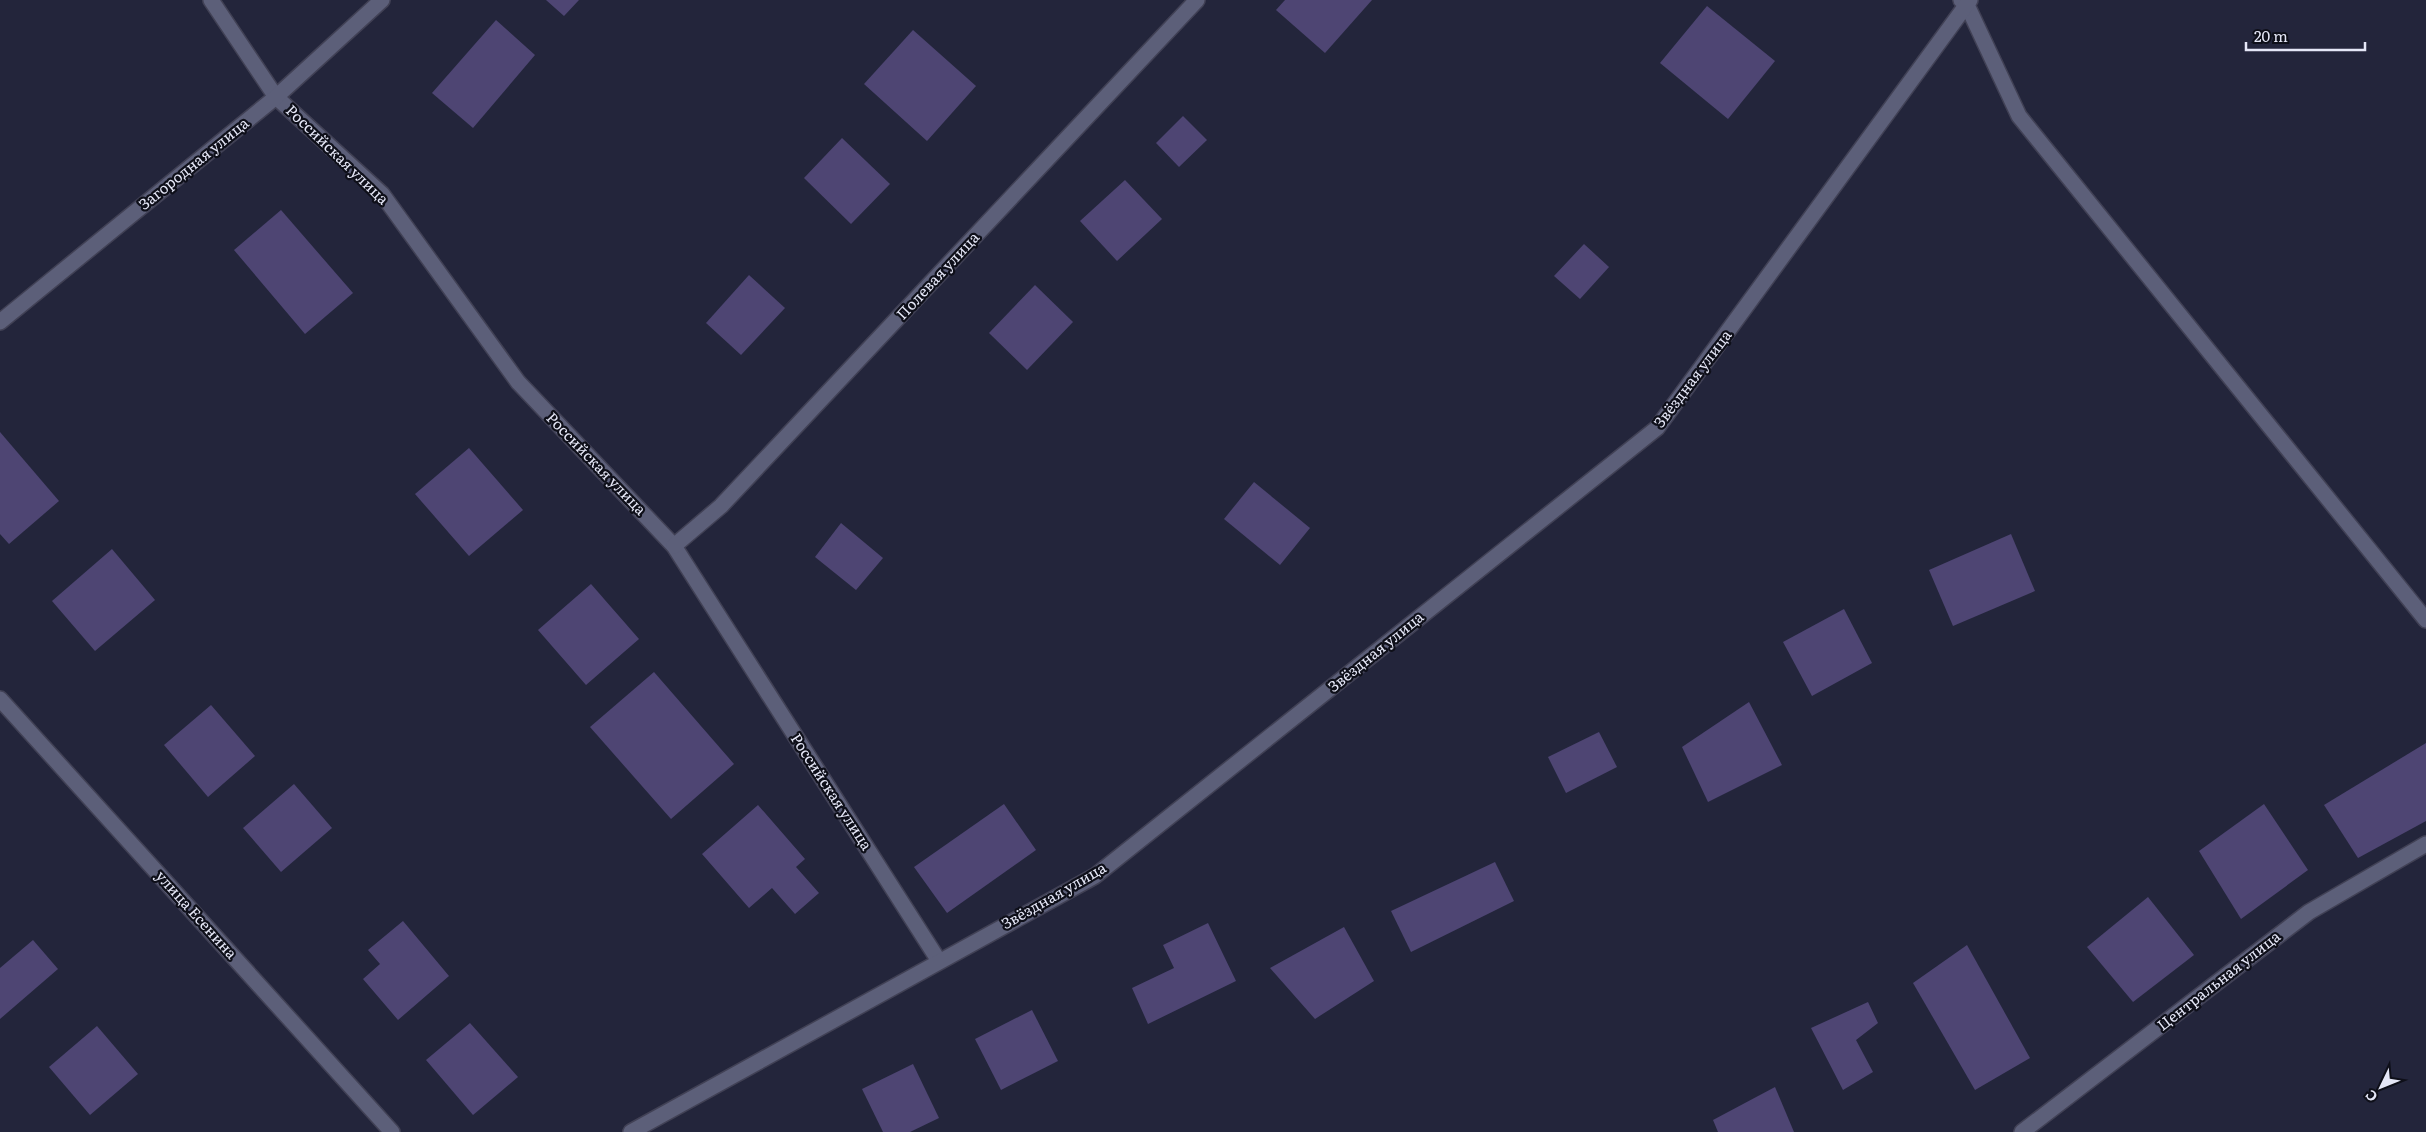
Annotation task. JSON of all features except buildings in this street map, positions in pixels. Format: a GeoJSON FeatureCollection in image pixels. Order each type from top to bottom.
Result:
{"type":"FeatureCollection","features":[{"type":"Feature","properties":{"kind":"street","name":"Российская улица"},"geometry":{"type":"LineString","coordinates":[[211,0],[276,97],[382,194],[518,382],[674,546],[939,962]]}},
{"type":"Feature","properties":{"kind":"street","name":"Загородная улица"},"geometry":{"type":"LineString","coordinates":[[0,322],[276,97],[382,0]]}},
{"type":"Feature","properties":{"kind":"street","name":"Полевая улица"},"geometry":{"type":"LineString","coordinates":[[674,546],[721,506],[1197,0]]}},
{"type":"Feature","properties":{"kind":"street"},"geometry":{"type":"LineString","coordinates":[[1966,2],[2019,116],[2426,620]]}},
{"type":"Feature","properties":{"kind":"street","name":"Звёздная улица"},"geometry":{"type":"LineString","coordinates":[[631,1132],[1095,876],[1657,428],[1966,2]]}},
{"type":"Feature","properties":{"kind":"street","name":"улица Есенина"},"geometry":{"type":"LineString","coordinates":[[0,698],[392,1132]]}},
{"type":"Feature","properties":{"kind":"street","name":"Центральная улица"},"geometry":{"type":"LineString","coordinates":[[2022,1132],[2308,912],[2426,844]]}}]}
